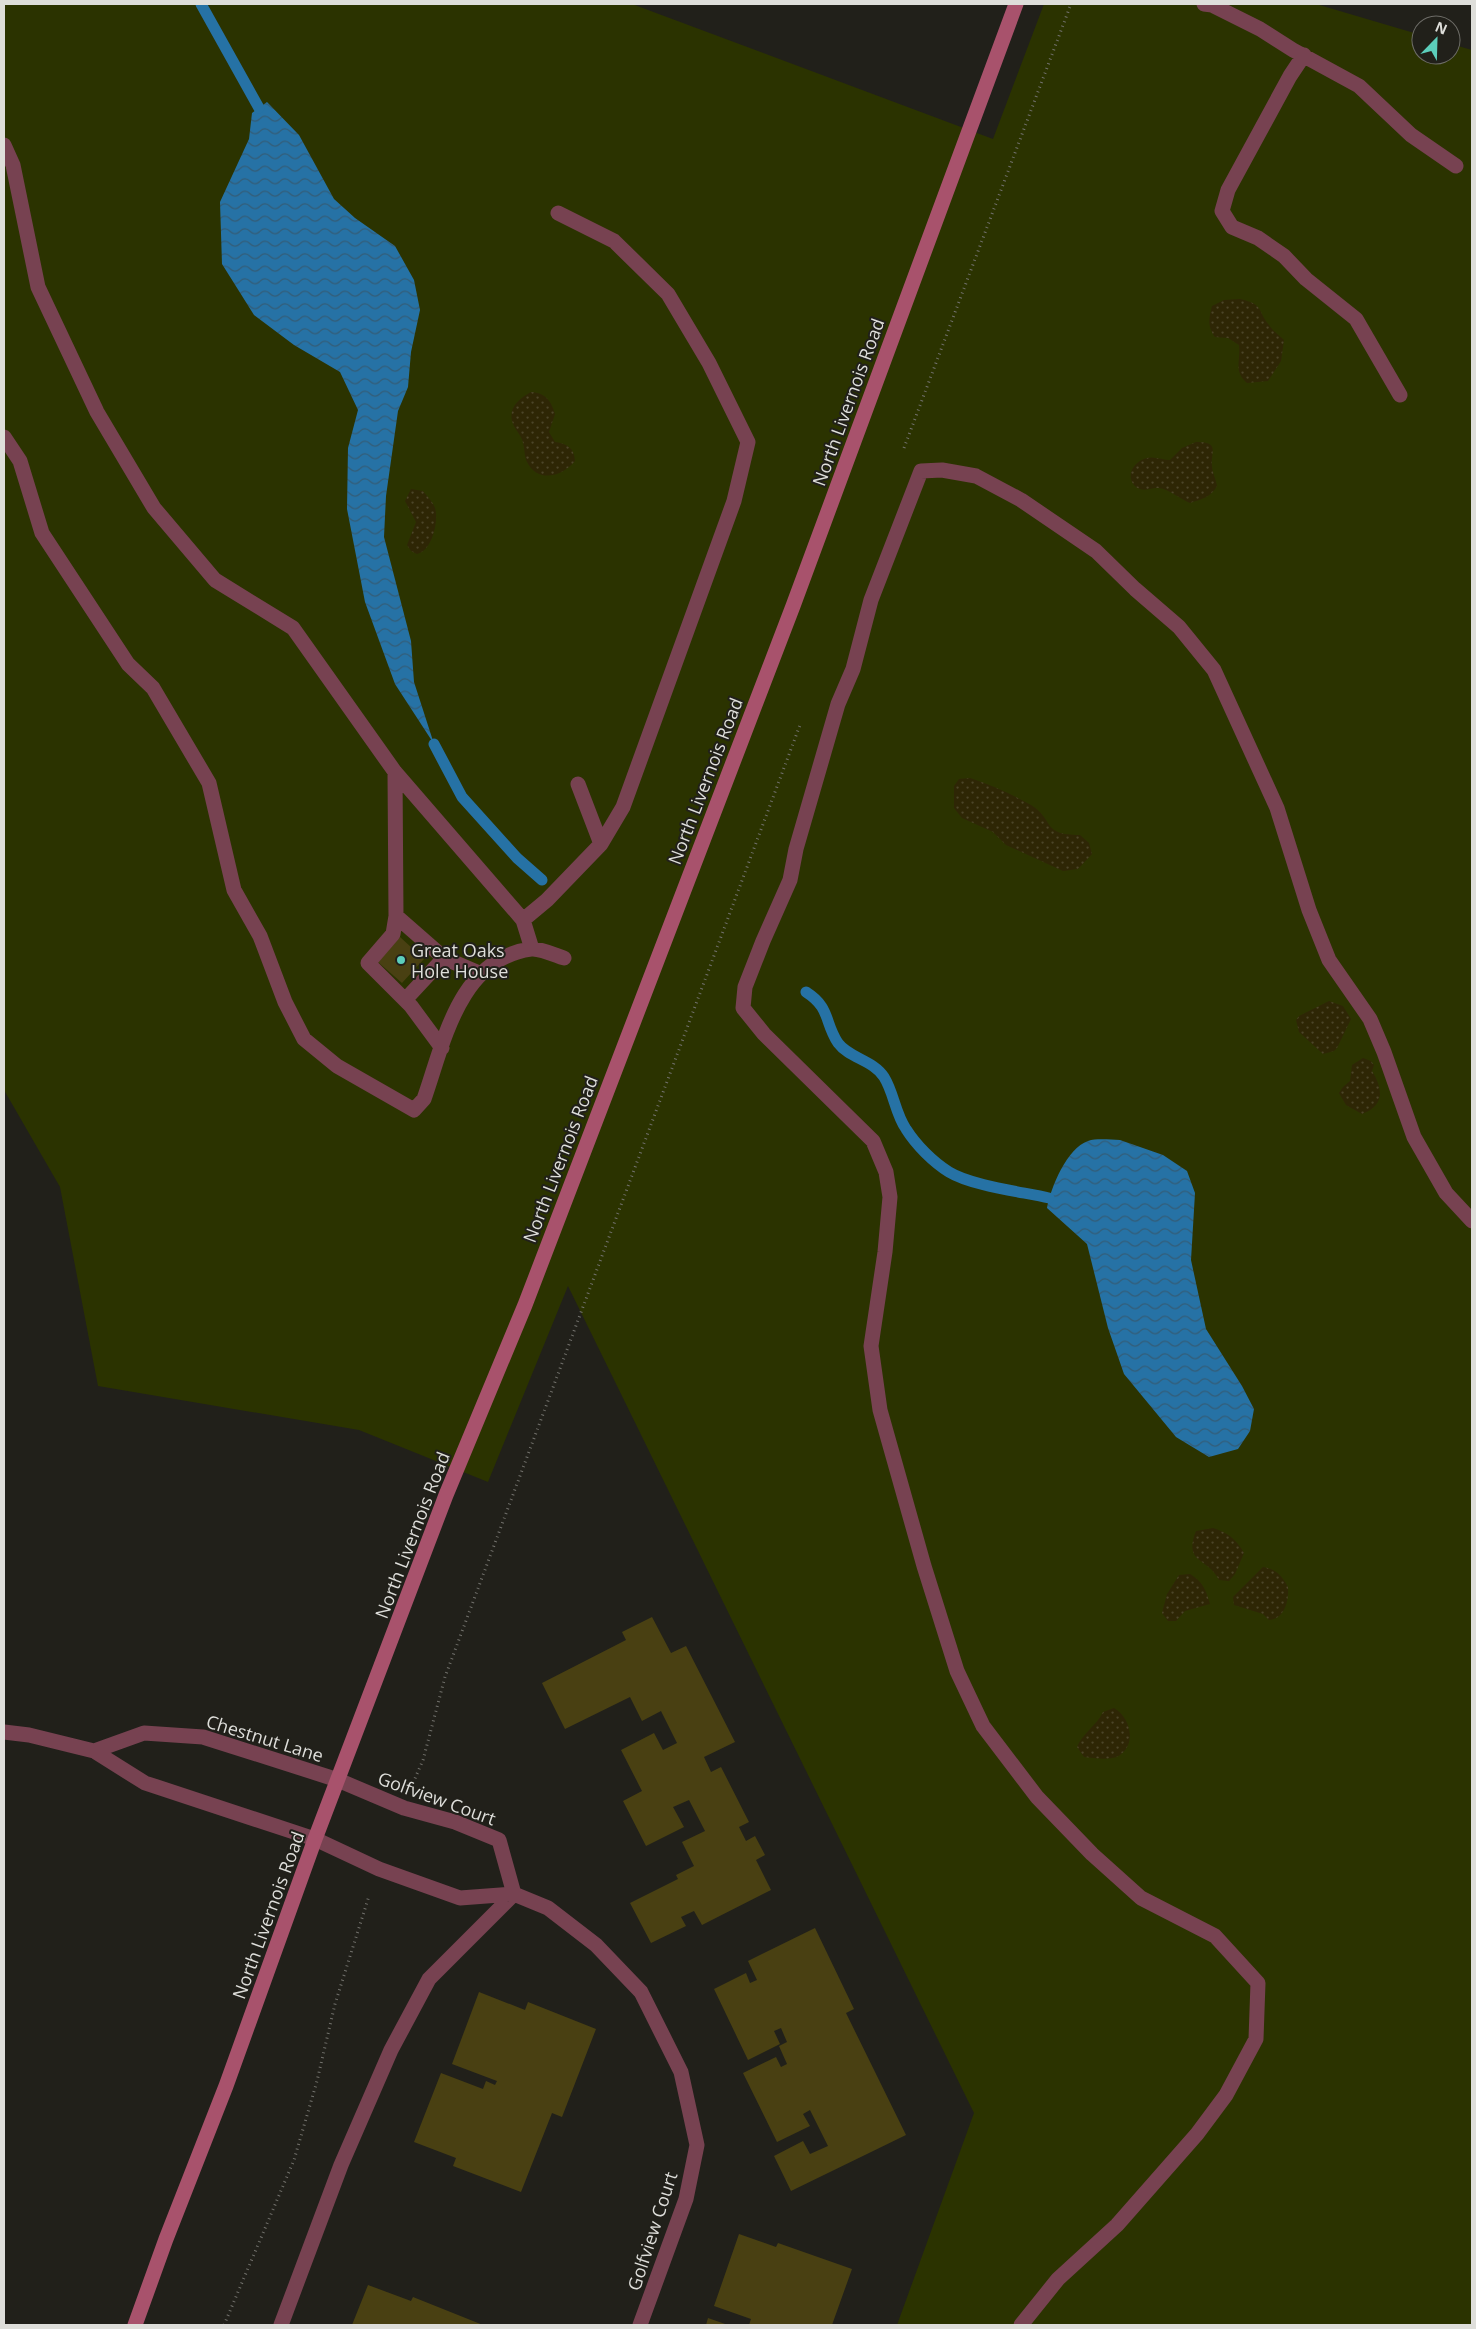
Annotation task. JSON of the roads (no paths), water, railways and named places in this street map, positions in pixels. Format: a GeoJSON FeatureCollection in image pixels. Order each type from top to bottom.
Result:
{"type":"FeatureCollection","features":[{"type":"Feature","properties":{"kind":"main road","name":"North Livernois Road"},"geometry":{"type":"LineString","coordinates":[[135,2325],[166,2239],[226,2086],[315,1839],[446,1495],[524,1305],[793,606],[1016,4]]}},
{"type":"Feature","properties":{"kind":"street"},"geometry":{"type":"LineString","coordinates":[[1204,4],[1212,5],[1260,29],[1359,86],[1411,135],[1456,166]]}},
{"type":"Feature","properties":{"kind":"street"},"geometry":{"type":"LineString","coordinates":[[1304,55],[1290,76],[1228,190],[1222,212],[1232,227],[1258,238],[1284,256],[1306,279],[1356,320],[1400,395]]}},
{"type":"Feature","properties":{"kind":"street"},"geometry":{"type":"LineString","coordinates":[[4,145],[13,165],[38,287],[97,412],[154,508],[215,580],[293,628],[395,772],[523,920],[532,949]]}},
{"type":"Feature","properties":{"kind":"street"},"geometry":{"type":"LineString","coordinates":[[523,920],[547,900],[601,844],[622,807],[734,501],[748,442],[709,363],[668,294],[614,242],[558,213]]}},
{"type":"Feature","properties":{"kind":"street"},"geometry":{"type":"LineString","coordinates":[[4,437],[20,461],[42,532],[128,664],[153,688],[209,783],[234,890],[260,936],[285,1002],[304,1039],[337,1066],[414,1110],[424,1099],[460,999],[481,974],[496,961],[532,949],[564,958]]}},
{"type":"Feature","properties":{"kind":"street"},"geometry":{"type":"LineString","coordinates":[[1021,2325],[1058,2279],[1118,2225],[1197,2134],[1226,2095],[1256,2038],[1258,1983],[1215,1936],[1141,1898],[1092,1854],[1038,1797],[983,1726],[955,1662],[924,1566],[880,1410],[871,1346],[886,1252],[890,1197],[886,1172],[873,1141],[764,1034],[743,1008],[745,987],[790,880],[796,849],[838,704],[853,669],[871,600],[921,471],[942,470],[976,476],[1021,500],[1096,551],[1135,589],[1179,627],[1214,670],[1277,808],[1309,910],[1329,960],[1370,1019],[1414,1136],[1446,1193],[1472,1220]]}},
{"type":"Feature","properties":{"kind":"street"},"geometry":{"type":"LineString","coordinates":[[395,772],[396,916],[393,934],[368,963],[405,1000],[442,1048]]}},
{"type":"Feature","properties":{"kind":"street"},"geometry":{"type":"LineString","coordinates":[[578,784],[601,844]]}},
{"type":"Feature","properties":{"kind":"street"},"geometry":{"type":"LineString","coordinates":[[396,916],[444,958],[481,974]]}},
{"type":"Feature","properties":{"kind":"street"},"geometry":{"type":"LineString","coordinates":[[405,1000],[444,958]]}},
{"type":"Feature","properties":{"kind":"street"},"geometry":{"type":"LineString","coordinates":[[4,1732],[30,1735],[94,1752],[145,1783],[315,1839]]}},
{"type":"Feature","properties":{"kind":"street","name":"Chestnut Lane"},"geometry":{"type":"LineString","coordinates":[[94,1752],[144,1733],[203,1737],[338,1780]]}},
{"type":"Feature","properties":{"kind":"street","name":"Golfview Court"},"geometry":{"type":"LineString","coordinates":[[338,1780],[404,1808],[455,1822],[499,1840],[514,1894]]}},
{"type":"Feature","properties":{"kind":"street","name":"Golfview Court"},"geometry":{"type":"LineString","coordinates":[[315,1839],[379,1868],[460,1898],[514,1894],[548,1908],[596,1945],[641,1992],[682,2072],[697,2145],[686,2199],[640,2325]]}},
{"type":"Feature","properties":{"kind":"street"},"geometry":{"type":"LineString","coordinates":[[281,2325],[341,2165],[395,2042],[430,1979],[514,1894]]}},
{"type":"Feature","properties":{"kind":"water"},"geometry":{"type":"Polygon","coordinates":[[[267,102],[299,135],[334,199],[355,218],[395,246],[414,280],[420,310],[411,352],[408,387],[398,411],[386,496],[384,537],[411,641],[414,682],[434,744],[395,684],[365,602],[347,509],[348,448],[358,410],[340,372],[294,345],[254,315],[222,264],[220,202],[249,139],[252,113],[267,102]]]}},
{"type":"Feature","properties":{"kind":"water"},"geometry":{"type":"Polygon","coordinates":[[[1092,1140],[1120,1140],[1163,1155],[1187,1171],[1195,1193],[1191,1260],[1206,1329],[1242,1386],[1254,1409],[1250,1431],[1238,1449],[1209,1457],[1176,1437],[1124,1374],[1108,1328],[1087,1244],[1047,1208],[1056,1179],[1073,1151],[1080,1145],[1092,1140]]]}},
{"type":"Feature","properties":{"kind":"waterway"},"geometry":{"type":"LineString","coordinates":[[201,4],[259,108]]}},
{"type":"Feature","properties":{"kind":"waterway"},"geometry":{"type":"LineString","coordinates":[[434,744],[462,797],[517,858],[542,880]]}},
{"type":"Feature","properties":{"kind":"waterway"},"geometry":{"type":"LineString","coordinates":[[806,992],[820,1004],[838,1043],[848,1052],[874,1067],[884,1077],[902,1123],[931,1158],[959,1177],[998,1188],[1049,1198]]}},
{"type":"Feature","properties":{"kind":"place","name":"Great Oaks Hole House"},"geometry":{"type":"Point","coordinates":[401,960]}}]}
